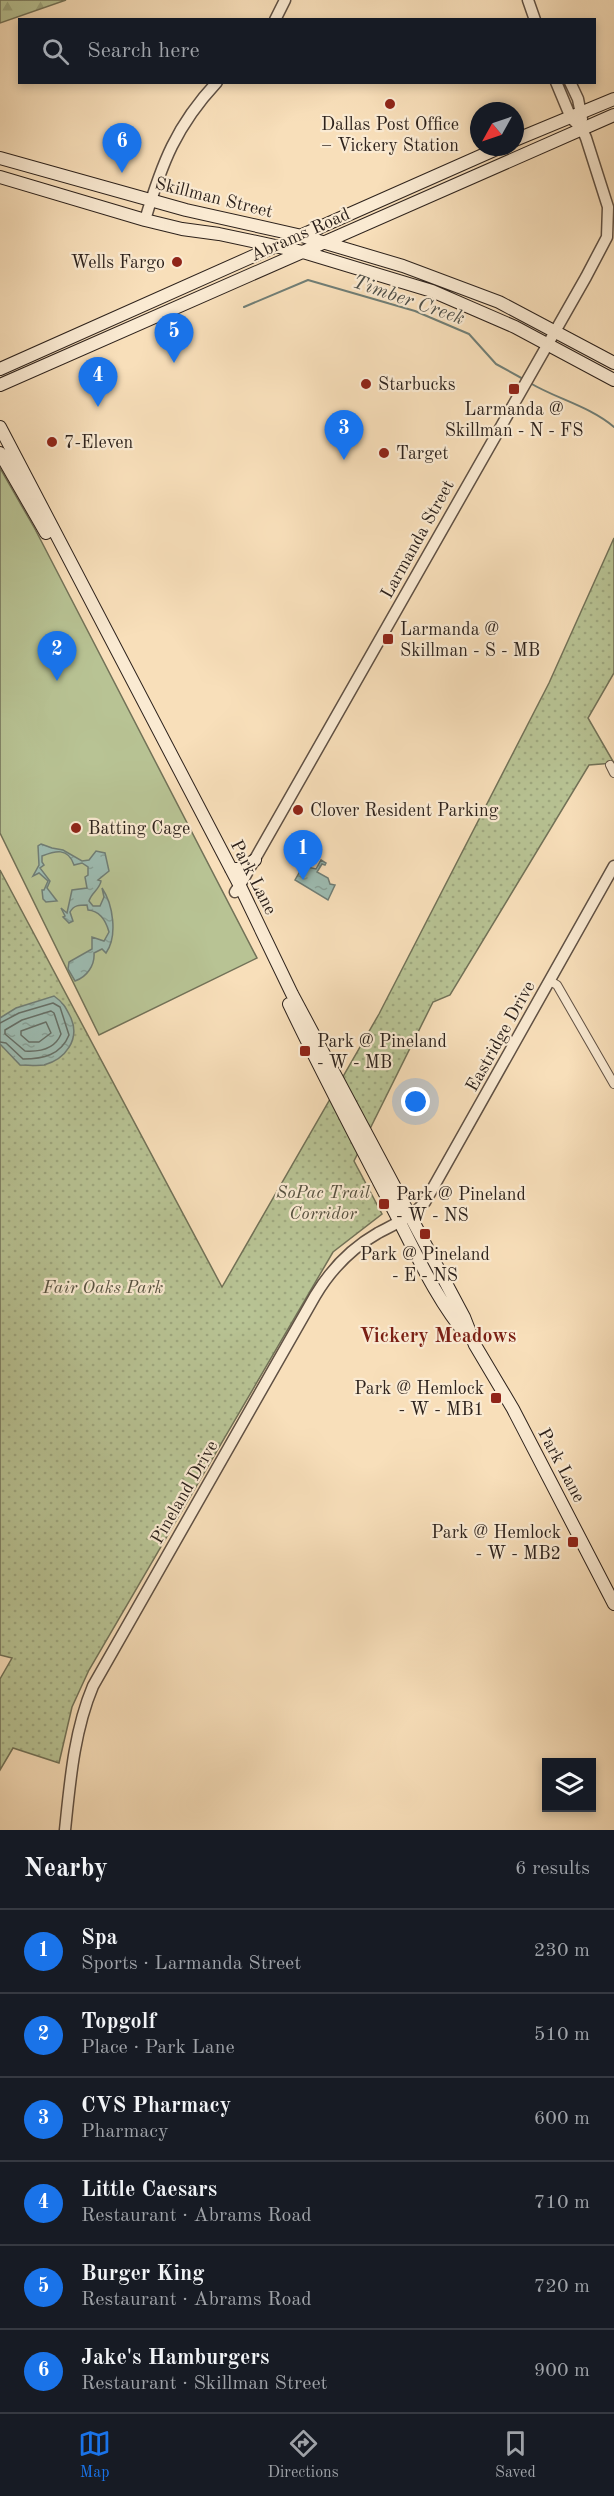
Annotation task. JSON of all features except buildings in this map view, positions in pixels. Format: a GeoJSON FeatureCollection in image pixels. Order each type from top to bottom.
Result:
{"type":"FeatureCollection","features":[{"type":"Feature","properties":{"kind":"main road"},"geometry":{"type":"LineString","coordinates":[[524,136],[614,99]]}},
{"type":"Feature","properties":{"kind":"main road","name":"Abrams Road"},"geometry":{"type":"LineString","coordinates":[[0,385],[614,116]]}},
{"type":"Feature","properties":{"kind":"main road","name":"Abrams Road"},"geometry":{"type":"LineString","coordinates":[[0,369],[482,156]]}},
{"type":"Feature","properties":{"kind":"main road","name":"Skillman Street"},"geometry":{"type":"LineString","coordinates":[[0,158],[151,200],[325,242],[469,289],[556,331],[614,363]]}},
{"type":"Feature","properties":{"kind":"main road"},"geometry":{"type":"LineString","coordinates":[[37,188],[43,170]]}},
{"type":"Feature","properties":{"kind":"main road"},"geometry":{"type":"LineString","coordinates":[[439,176],[445,191]]}},
{"type":"Feature","properties":{"kind":"main road","name":"Skillman Street"},"geometry":{"type":"LineString","coordinates":[[0,177],[145,220],[303,252],[432,291],[471,306],[614,380]]}},
{"type":"Feature","properties":{"kind":"main road"},"geometry":{"type":"LineString","coordinates":[[219,234],[240,250],[241,256],[236,264]]}},
{"type":"Feature","properties":{"kind":"main road"},"geometry":{"type":"LineString","coordinates":[[114,318],[121,332]]}},
{"type":"Feature","properties":{"kind":"main road","name":"Park Lane"},"geometry":{"type":"LineString","coordinates":[[0,427],[231,869],[237,889]]}},
{"type":"Feature","properties":{"kind":"main road","name":"Park Lane"},"geometry":{"type":"LineString","coordinates":[[0,453],[50,540],[237,889],[288,995],[456,1323],[475,1345],[513,1410],[614,1604]]}},
{"type":"Feature","properties":{"kind":"main road"},"geometry":{"type":"LineString","coordinates":[[231,869],[241,869],[255,860]]}},
{"type":"Feature","properties":{"kind":"street"},"geometry":{"type":"LineString","coordinates":[[276,18],[285,0]]}},
{"type":"Feature","properties":{"kind":"street"},"geometry":{"type":"LineString","coordinates":[[528,0],[534,18]]}},
{"type":"Feature","properties":{"kind":"street"},"geometry":{"type":"LineString","coordinates":[[145,220],[177,132],[215,84]]}},
{"type":"Feature","properties":{"kind":"street","name":"Larmanda Street"},"geometry":{"type":"LineString","coordinates":[[237,889],[600,254],[609,227],[606,197],[576,115],[557,84]]}},
{"type":"Feature","properties":{"kind":"street","name":"Larmanda Street"},"geometry":{"type":"LineString","coordinates":[[571,84],[578,99],[576,115]]}},
{"type":"Feature","properties":{"kind":"street","name":"Eastridge Drive"},"geometry":{"type":"LineString","coordinates":[[404,1219],[417,1211],[430,1192],[614,866]]}},
{"type":"Feature","properties":{"kind":"street"},"geometry":{"type":"LineString","coordinates":[[550,981],[556,986],[614,1084]]}},
{"type":"Feature","properties":{"kind":"street","name":"Pineland Drive"},"geometry":{"type":"LineString","coordinates":[[65,1830],[78,1735],[84,1708],[93,1686],[325,1278],[345,1256],[358,1246],[404,1219]]}},
{"type":"Feature","properties":{"kind":"green space"},"geometry":{"type":"Polygon","coordinates":[[[0,0],[66,0],[0,23],[0,0]]]}},
{"type":"Feature","properties":{"kind":"green space"},"geometry":{"type":"Polygon","coordinates":[[[0,468],[35,529],[257,958],[99,1035],[0,833],[0,468]]]}},
{"type":"Feature","properties":{"kind":"green space"},"geometry":{"type":"Polygon","coordinates":[[[614,538],[614,673],[588,718],[614,763],[589,765],[450,995],[433,1002],[354,1161],[382,1214],[333,1252],[89,1670],[72,1707],[59,1763],[13,1748],[0,1770],[0,1679],[12,1658],[0,1655],[0,870],[222,1287],[379,1014],[549,683],[614,538]]]}},
{"type":"Feature","properties":{"kind":"water"},"geometry":{"type":"Polygon","coordinates":[[[41,844],[63,850],[82,861],[89,860],[96,851],[105,853],[109,871],[98,880],[101,881],[100,884],[89,901],[93,906],[100,906],[104,897],[102,888],[113,920],[112,938],[106,953],[102,949],[94,953],[89,970],[75,981],[68,969],[69,962],[92,949],[92,937],[104,941],[109,932],[102,917],[88,910],[87,905],[73,908],[70,912],[73,921],[69,923],[63,917],[65,916],[61,908],[67,913],[72,890],[87,888],[85,877],[88,875],[88,867],[82,863],[74,865],[65,853],[56,852],[42,856],[44,865],[40,868],[50,881],[47,888],[57,901],[46,902],[43,899],[42,890],[48,881],[39,873],[33,876],[39,865],[38,846],[41,844]]]}},
{"type":"Feature","properties":{"kind":"water"},"geometry":{"type":"Polygon","coordinates":[[[321,860],[326,863],[322,864],[317,872],[328,878],[330,884],[335,885],[328,900],[295,880],[303,866],[316,869],[321,860]]]}},
{"type":"Feature","properties":{"kind":"water"},"geometry":{"type":"Polygon","coordinates":[[[54,996],[71,1018],[74,1033],[72,1041],[65,1053],[52,1062],[44,1065],[20,1065],[0,1044],[0,1018],[16,1008],[54,996]]]}},
{"type":"Feature","properties":{"kind":"waterway","name":"Timber Creek"},"geometry":{"type":"LineString","coordinates":[[244,307],[308,280],[415,311],[469,334],[496,364],[525,380]]}},
{"type":"Feature","properties":{"kind":"waterway","name":"Timber Creek"},"geometry":{"type":"LineString","coordinates":[[530,383],[584,408],[614,427]]}},
{"type":"Feature","properties":{"kind":"place","name":"Dallas Post Office – Vickery Station"},"geometry":{"type":"Point","coordinates":[390,104]}},
{"type":"Feature","properties":{"kind":"place","name":"Jake's Hamburgers"},"geometry":{"type":"Point","coordinates":[122,173]}},
{"type":"Feature","properties":{"kind":"place","name":"Wells Fargo"},"geometry":{"type":"Point","coordinates":[177,262]}},
{"type":"Feature","properties":{"kind":"place","name":"Burger King"},"geometry":{"type":"Point","coordinates":[174,363]}},
{"type":"Feature","properties":{"kind":"place","name":"Starbucks"},"geometry":{"type":"Point","coordinates":[366,384]}},
{"type":"Feature","properties":{"kind":"place","name":"Larmanda @ Skillman - N - FS"},"geometry":{"type":"Point","coordinates":[514,389]}},
{"type":"Feature","properties":{"kind":"place","name":"Little Caesars"},"geometry":{"type":"Point","coordinates":[98,407]}},
{"type":"Feature","properties":{"kind":"place","name":"7-Eleven"},"geometry":{"type":"Point","coordinates":[52,442]}},
{"type":"Feature","properties":{"kind":"place","name":"Target"},"geometry":{"type":"Point","coordinates":[384,453]}},
{"type":"Feature","properties":{"kind":"place","name":"CVS Pharmacy"},"geometry":{"type":"Point","coordinates":[344,460]}},
{"type":"Feature","properties":{"kind":"place","name":"Larmanda @ Skillman - S - MB"},"geometry":{"type":"Point","coordinates":[388,639]}},
{"type":"Feature","properties":{"kind":"place","name":"Topgolf"},"geometry":{"type":"Point","coordinates":[57,681]}},
{"type":"Feature","properties":{"kind":"place","name":"Clover Resident Parking"},"geometry":{"type":"Point","coordinates":[298,810]}},
{"type":"Feature","properties":{"kind":"place","name":"Batting Cage"},"geometry":{"type":"Point","coordinates":[76,828]}},
{"type":"Feature","properties":{"kind":"place","name":"Spa"},"geometry":{"type":"Point","coordinates":[303,880]}},
{"type":"Feature","properties":{"kind":"place","name":"Park @ Pineland - W - MB"},"geometry":{"type":"Point","coordinates":[305,1051]}},
{"type":"Feature","properties":{"kind":"place","name":"Park @ Pineland - W - NS"},"geometry":{"type":"Point","coordinates":[384,1204]}},
{"type":"Feature","properties":{"kind":"place","name":"Park @ Pineland - E - NS"},"geometry":{"type":"Point","coordinates":[425,1234]}},
{"type":"Feature","properties":{"kind":"place","name":"Park @ Hemlock - W - MB1"},"geometry":{"type":"Point","coordinates":[496,1398]}},
{"type":"Feature","properties":{"kind":"place","name":"Park @ Hemlock - W - MB2"},"geometry":{"type":"Point","coordinates":[573,1542]}},
{"type":"Feature","properties":{"kind":"district","name":"Vickery Meadows"},"geometry":{"type":"Point","coordinates":[438,1335]}},
{"type":"Feature","properties":{"kind":"park label","name":"SoPac Trail Corridor"},"geometry":{"type":"Point","coordinates":[323,1202]}},
{"type":"Feature","properties":{"kind":"park label","name":"Fair Oaks Park"},"geometry":{"type":"Point","coordinates":[103,1287]}}]}
